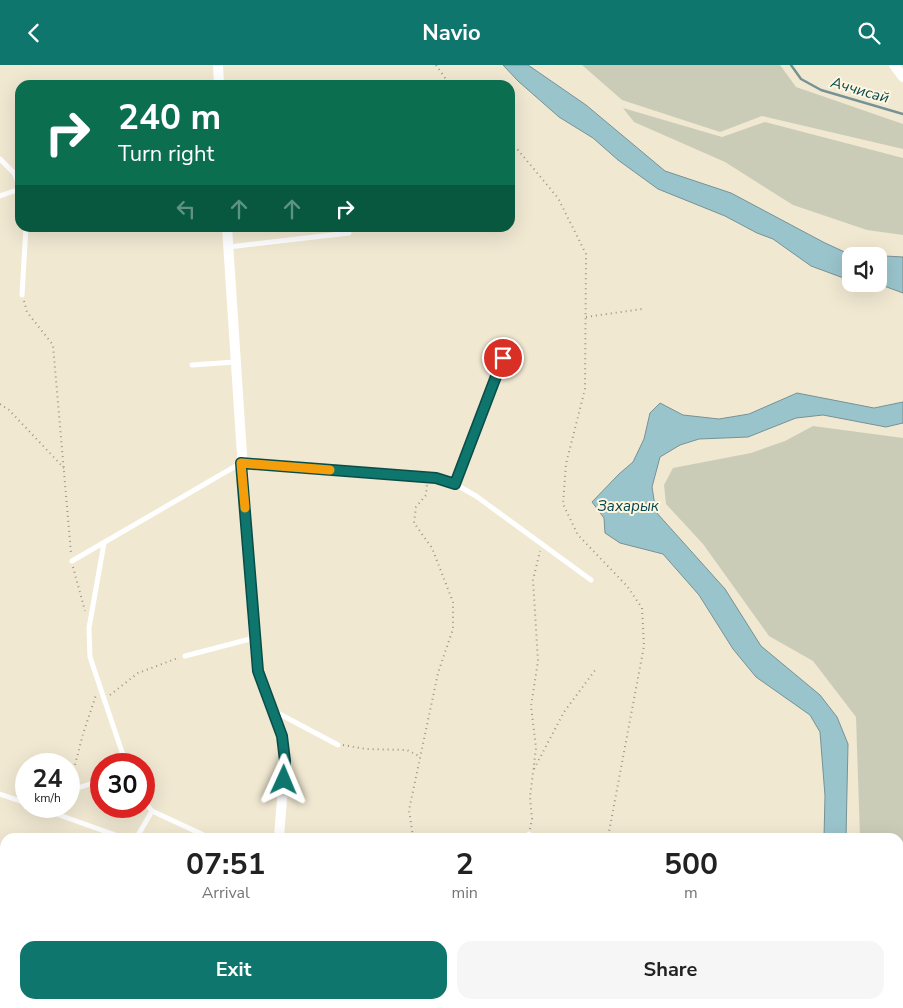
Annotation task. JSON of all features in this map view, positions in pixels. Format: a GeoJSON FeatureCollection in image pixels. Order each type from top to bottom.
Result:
{"type":"FeatureCollection","features":[{"type":"Feature","properties":{"kind":"street"},"geometry":{"type":"LineString","coordinates":[[218,65],[219,80]]}},
{"type":"Feature","properties":{"kind":"street"},"geometry":{"type":"LineString","coordinates":[[894,65],[903,77]]}},
{"type":"Feature","properties":{"kind":"street"},"geometry":{"type":"LineString","coordinates":[[227,232],[254,638],[258,671],[282,736],[285,761],[280,833]]}},
{"type":"Feature","properties":{"kind":"lane"},"geometry":{"type":"LineString","coordinates":[[0,159],[15,176]]}},
{"type":"Feature","properties":{"kind":"lane"},"geometry":{"type":"LineString","coordinates":[[0,196],[15,190]]}},
{"type":"Feature","properties":{"kind":"lane"},"geometry":{"type":"LineString","coordinates":[[22,295],[26,232]]}},
{"type":"Feature","properties":{"kind":"lane"},"geometry":{"type":"LineString","coordinates":[[228,247],[349,233]]}},
{"type":"Feature","properties":{"kind":"lane"},"geometry":{"type":"LineString","coordinates":[[455,484],[503,358]]}},
{"type":"Feature","properties":{"kind":"lane"},"geometry":{"type":"LineString","coordinates":[[192,365],[235,362]]}},
{"type":"Feature","properties":{"kind":"lane"},"geometry":{"type":"LineString","coordinates":[[72,561],[241,463],[436,478],[455,484],[476,496],[591,580]]}},
{"type":"Feature","properties":{"kind":"lane"},"geometry":{"type":"LineString","coordinates":[[104,543],[89,628],[90,657],[122,753]]}},
{"type":"Feature","properties":{"kind":"lane"},"geometry":{"type":"LineString","coordinates":[[185,656],[254,638]]}},
{"type":"Feature","properties":{"kind":"lane"},"geometry":{"type":"LineString","coordinates":[[272,709],[338,745]]}},
{"type":"Feature","properties":{"kind":"lane"},"geometry":{"type":"LineString","coordinates":[[0,794],[15,799]]}},
{"type":"Feature","properties":{"kind":"lane"},"geometry":{"type":"LineString","coordinates":[[155,812],[199,833]]}},
{"type":"Feature","properties":{"kind":"lane"},"geometry":{"type":"LineString","coordinates":[[68,818],[110,833]]}},
{"type":"Feature","properties":{"kind":"lane"},"geometry":{"type":"LineString","coordinates":[[139,833],[148,818]]}},
{"type":"Feature","properties":{"kind":"path"},"geometry":{"type":"LineString","coordinates":[[436,65],[446,80]]}},
{"type":"Feature","properties":{"kind":"path"},"geometry":{"type":"LineString","coordinates":[[515,147],[558,198],[586,253],[585,389],[566,464],[563,504],[578,535],[627,586],[642,608],[644,645],[609,833]]}},
{"type":"Feature","properties":{"kind":"path"},"geometry":{"type":"LineString","coordinates":[[22,295],[27,312],[53,345],[72,561],[89,628]]}},
{"type":"Feature","properties":{"kind":"path"},"geometry":{"type":"LineString","coordinates":[[586,317],[642,309]]}},
{"type":"Feature","properties":{"kind":"path"},"geometry":{"type":"LineString","coordinates":[[0,405],[9,410],[64,468]]}},
{"type":"Feature","properties":{"kind":"path"},"geometry":{"type":"LineString","coordinates":[[412,833],[409,810],[438,673],[453,629],[452,602],[432,548],[414,523],[416,507],[426,495],[427,478]]}},
{"type":"Feature","properties":{"kind":"path"},"geometry":{"type":"LineString","coordinates":[[529,833],[532,819],[530,797],[536,748],[531,706],[538,661],[533,580],[542,544]]}},
{"type":"Feature","properties":{"kind":"path"},"geometry":{"type":"LineString","coordinates":[[104,699],[138,673],[185,656]]}},
{"type":"Feature","properties":{"kind":"path"},"geometry":{"type":"LineString","coordinates":[[533,771],[564,712],[596,669]]}},
{"type":"Feature","properties":{"kind":"path"},"geometry":{"type":"LineString","coordinates":[[77,753],[82,733],[99,685]]}},
{"type":"Feature","properties":{"kind":"path"},"geometry":{"type":"LineString","coordinates":[[338,745],[366,749],[407,750],[420,756]]}},
{"type":"Feature","properties":{"kind":"green space"},"geometry":{"type":"Polygon","coordinates":[[[582,65],[780,65],[796,87],[903,124],[903,149],[762,116],[720,132],[622,100],[582,65]]]}},
{"type":"Feature","properties":{"kind":"green space"},"geometry":{"type":"Polygon","coordinates":[[[623,108],[722,137],[765,122],[903,158],[903,235],[867,230],[793,205],[725,162],[634,122],[623,108]]]}},
{"type":"Feature","properties":{"kind":"green space"},"geometry":{"type":"Polygon","coordinates":[[[813,426],[903,438],[903,833],[860,833],[856,717],[813,661],[769,636],[703,544],[666,504],[664,485],[673,468],[751,453],[785,441],[813,426]]]}},
{"type":"Feature","properties":{"kind":"water"},"geometry":{"type":"Polygon","coordinates":[[[503,65],[528,65],[586,105],[665,171],[731,193],[842,251],[842,278],[811,266],[773,239],[757,233],[725,216],[658,189],[618,160],[593,138],[559,117],[518,81],[503,65]]]}},
{"type":"Feature","properties":{"kind":"water"},"geometry":{"type":"Polygon","coordinates":[[[887,256],[903,257],[903,293],[887,287],[887,256]]]}},
{"type":"Feature","properties":{"kind":"water","name":"Захарык"},"geometry":{"type":"Polygon","coordinates":[[[797,393],[874,408],[903,402],[903,423],[886,427],[823,415],[796,418],[748,437],[699,439],[680,445],[660,457],[652,487],[656,512],[725,589],[761,646],[820,695],[837,717],[848,744],[846,833],[824,833],[825,796],[820,732],[810,715],[756,677],[733,649],[699,595],[663,554],[620,543],[605,533],[604,518],[592,502],[633,462],[644,439],[650,413],[660,403],[683,415],[719,419],[749,414],[797,393]]]}},
{"type":"Feature","properties":{"kind":"waterway","name":"Аччисай"},"geometry":{"type":"LineString","coordinates":[[791,65],[801,79],[821,90],[903,114]]}},
{"type":"Feature","properties":{"kind":"slow traffic"},"geometry":{"type":"LineString","coordinates":[[245,508],[241,463],[330,470]]}},
{"type":"Feature","properties":{"kind":"route"},"geometry":{"type":"LineString","coordinates":[[284,780],[285,761],[282,736],[258,671],[241,463],[436,478],[455,484],[503,358]]}}]}
